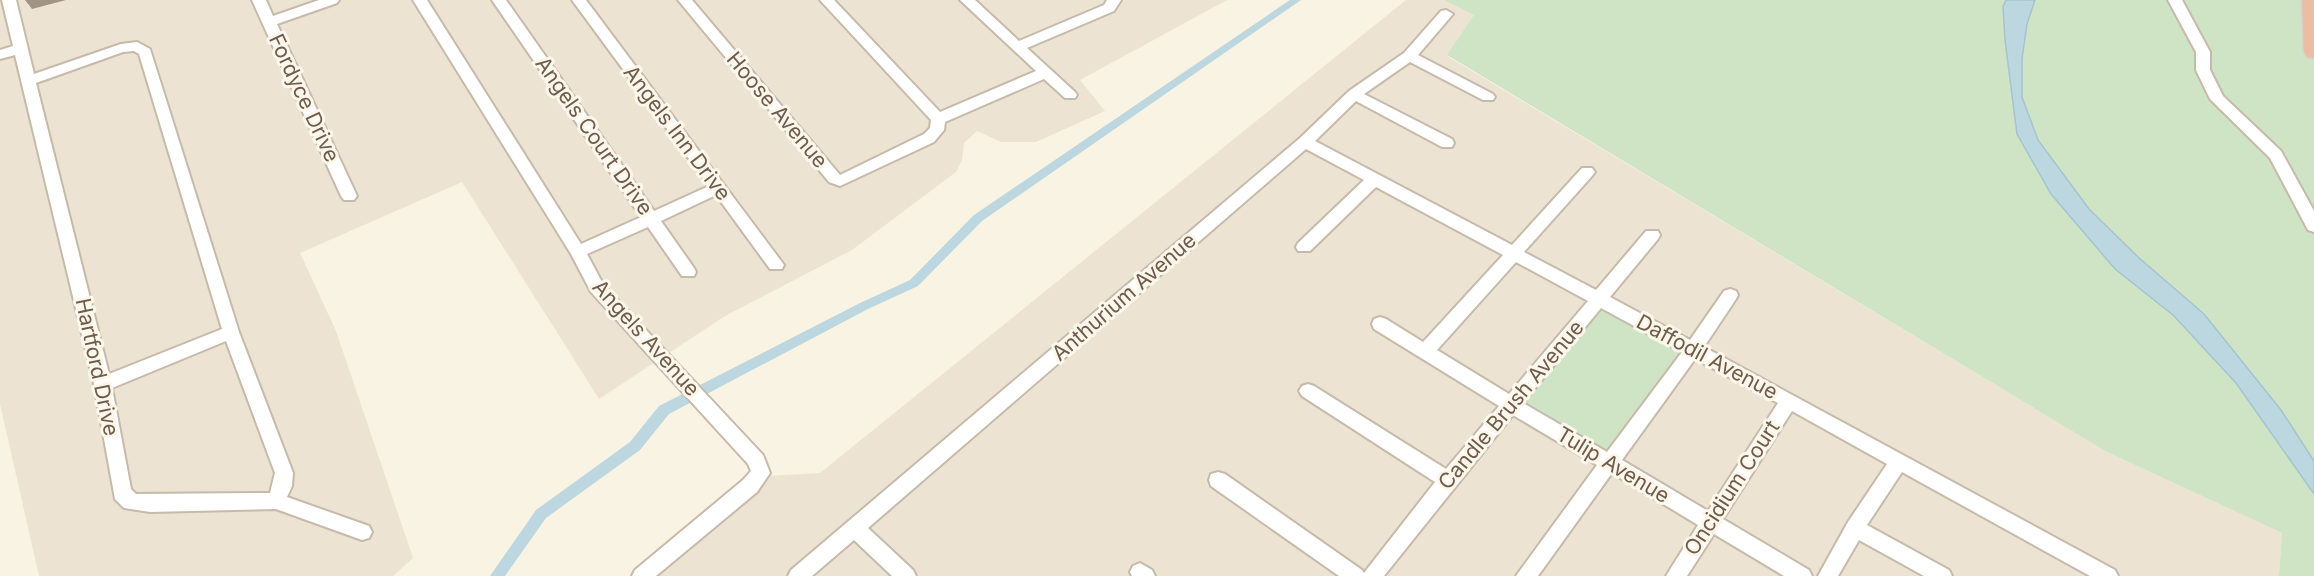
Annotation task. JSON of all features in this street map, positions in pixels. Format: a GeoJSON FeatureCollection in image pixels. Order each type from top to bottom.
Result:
{"type":"FeatureCollection","features":[{"type":"Feature","properties":{"kind":"highway"},"geometry":{"type":"LineString","coordinates":[[2312,0],[2314,52]]}},
{"type":"Feature","properties":{"kind":"street","name":"Hartford Drive"},"geometry":{"type":"LineString","coordinates":[[9,0],[103,384],[122,493],[131,502],[150,504],[276,501],[362,532]]}},
{"type":"Feature","properties":{"kind":"street","name":"Fordyce Drive"},"geometry":{"type":"LineString","coordinates":[[259,0],[349,196]]}},
{"type":"Feature","properties":{"kind":"street"},"geometry":{"type":"LineString","coordinates":[[269,22],[332,0]]}},
{"type":"Feature","properties":{"kind":"street","name":"Angels Avenue"},"geometry":{"type":"LineString","coordinates":[[420,0],[578,252],[597,288],[756,460],[760,473],[750,486],[642,576]]}},
{"type":"Feature","properties":{"kind":"street","name":"Angels Court Drive"},"geometry":{"type":"LineString","coordinates":[[499,0],[688,272]]}},
{"type":"Feature","properties":{"kind":"street","name":"Angels Inn Drive"},"geometry":{"type":"LineString","coordinates":[[579,0],[776,265]]}},
{"type":"Feature","properties":{"kind":"street","name":"Hoose Avenue"},"geometry":{"type":"LineString","coordinates":[[685,0],[834,178],[840,180],[849,177],[929,138],[937,130],[938,119]]}},
{"type":"Feature","properties":{"kind":"street"},"geometry":{"type":"LineString","coordinates":[[827,0],[938,119],[1045,73]]}},
{"type":"Feature","properties":{"kind":"street"},"geometry":{"type":"LineString","coordinates":[[967,0],[1070,94]]}},
{"type":"Feature","properties":{"kind":"street"},"geometry":{"type":"LineString","coordinates":[[1016,47],[1109,8],[1114,0]]}},
{"type":"Feature","properties":{"kind":"street"},"geometry":{"type":"LineString","coordinates":[[2175,0],[2203,52],[2203,70],[2217,99],[2277,155],[2314,226]]}},
{"type":"Feature","properties":{"kind":"street","name":"Anthurium Avenue"},"geometry":{"type":"LineString","coordinates":[[798,576],[1305,142],[1354,94],[1409,56],[1446,14]]}},
{"type":"Feature","properties":{"kind":"street"},"geometry":{"type":"LineString","coordinates":[[30,80],[121,48],[137,46],[146,52],[231,332],[284,473],[283,486],[276,501]]}},
{"type":"Feature","properties":{"kind":"street"},"geometry":{"type":"LineString","coordinates":[[0,55],[22,48]]}},
{"type":"Feature","properties":{"kind":"street"},"geometry":{"type":"LineString","coordinates":[[1409,56],[1488,97]]}},
{"type":"Feature","properties":{"kind":"street"},"geometry":{"type":"LineString","coordinates":[[1354,94],[1448,143]]}},
{"type":"Feature","properties":{"kind":"street","name":"Daffodil Avenue"},"geometry":{"type":"LineString","coordinates":[[1305,142],[1788,400],[2108,576]]}},
{"type":"Feature","properties":{"kind":"street"},"geometry":{"type":"LineString","coordinates":[[1425,351],[1587,172]]}},
{"type":"Feature","properties":{"kind":"street"},"geometry":{"type":"LineString","coordinates":[[1304,247],[1375,179]]}},
{"type":"Feature","properties":{"kind":"street"},"geometry":{"type":"LineString","coordinates":[[578,252],[718,188]]}},
{"type":"Feature","properties":{"kind":"street","name":"Candle Brush Avenue"},"geometry":{"type":"LineString","coordinates":[[1372,576],[1448,480],[1652,235]]}},
{"type":"Feature","properties":{"kind":"street"},"geometry":{"type":"LineString","coordinates":[[1526,576],[1730,295]]}},
{"type":"Feature","properties":{"kind":"street","name":"Tulip Avenue"},"geometry":{"type":"LineString","coordinates":[[1380,324],[1709,523],[1802,576]]}},
{"type":"Feature","properties":{"kind":"street"},"geometry":{"type":"LineString","coordinates":[[103,384],[231,332]]}},
{"type":"Feature","properties":{"kind":"street"},"geometry":{"type":"LineString","coordinates":[[1308,391],[1448,480]]}},
{"type":"Feature","properties":{"kind":"street","name":"Oncidium Court"},"geometry":{"type":"LineString","coordinates":[[1677,576],[1788,400]]}},
{"type":"Feature","properties":{"kind":"street"},"geometry":{"type":"LineString","coordinates":[[1828,576],[1855,528],[1898,462]]}},
{"type":"Feature","properties":{"kind":"street"},"geometry":{"type":"LineString","coordinates":[[1218,480],[1355,576]]}},
{"type":"Feature","properties":{"kind":"street"},"geometry":{"type":"LineString","coordinates":[[855,528],[906,576]]}},
{"type":"Feature","properties":{"kind":"street"},"geometry":{"type":"LineString","coordinates":[[1855,528],[1942,576]]}},
{"type":"Feature","properties":{"kind":"shaded area"},"geometry":{"type":"Polygon","coordinates":[[[0,0],[1227,0],[1080,80],[1105,111],[1036,142],[1001,142],[977,131],[964,143],[962,160],[956,172],[852,250],[725,316],[599,399],[462,182],[300,253],[336,331],[413,558],[393,576],[39,576],[0,404],[0,0]]]}},
{"type":"Feature","properties":{"kind":"shaded area"},"geometry":{"type":"Polygon","coordinates":[[[1406,0],[1444,0],[1474,15],[1447,56],[2107,452],[2282,533],[2279,576],[631,576],[768,476],[820,473],[1406,0]]]}},
{"type":"Feature","properties":{"kind":"green space"},"geometry":{"type":"Polygon","coordinates":[[[1444,0],[2006,0],[2003,8],[2009,76],[2018,134],[2051,194],[2115,269],[2173,315],[2236,383],[2312,491],[2314,494],[2314,576],[2279,576],[2282,533],[2107,452],[1447,55],[1474,15],[1444,0]]]}},
{"type":"Feature","properties":{"kind":"green space"},"geometry":{"type":"Polygon","coordinates":[[[2035,0],[2314,0],[2314,461],[2281,410],[2138,257],[2089,209],[2038,140],[2022,97],[2022,59],[2027,24],[2035,0]]]}},
{"type":"Feature","properties":{"kind":"green space"},"geometry":{"type":"Polygon","coordinates":[[[1602,299],[1689,346],[1606,452],[1519,401],[1602,299]]]}},
{"type":"Feature","properties":{"kind":"water"},"geometry":{"type":"Polygon","coordinates":[[[2006,0],[2035,0],[2027,24],[2022,59],[2022,97],[2038,140],[2089,209],[2138,257],[2204,314],[2281,410],[2314,461],[2314,494],[2236,383],[2173,315],[2115,269],[2051,194],[2017,134],[2005,40],[2003,7],[2006,0]]]}},
{"type":"Feature","properties":{"kind":"waterway"},"geometry":{"type":"LineString","coordinates":[[497,576],[541,514],[635,446],[664,410],[864,306],[914,283],[978,218],[1296,0]]}}]}
